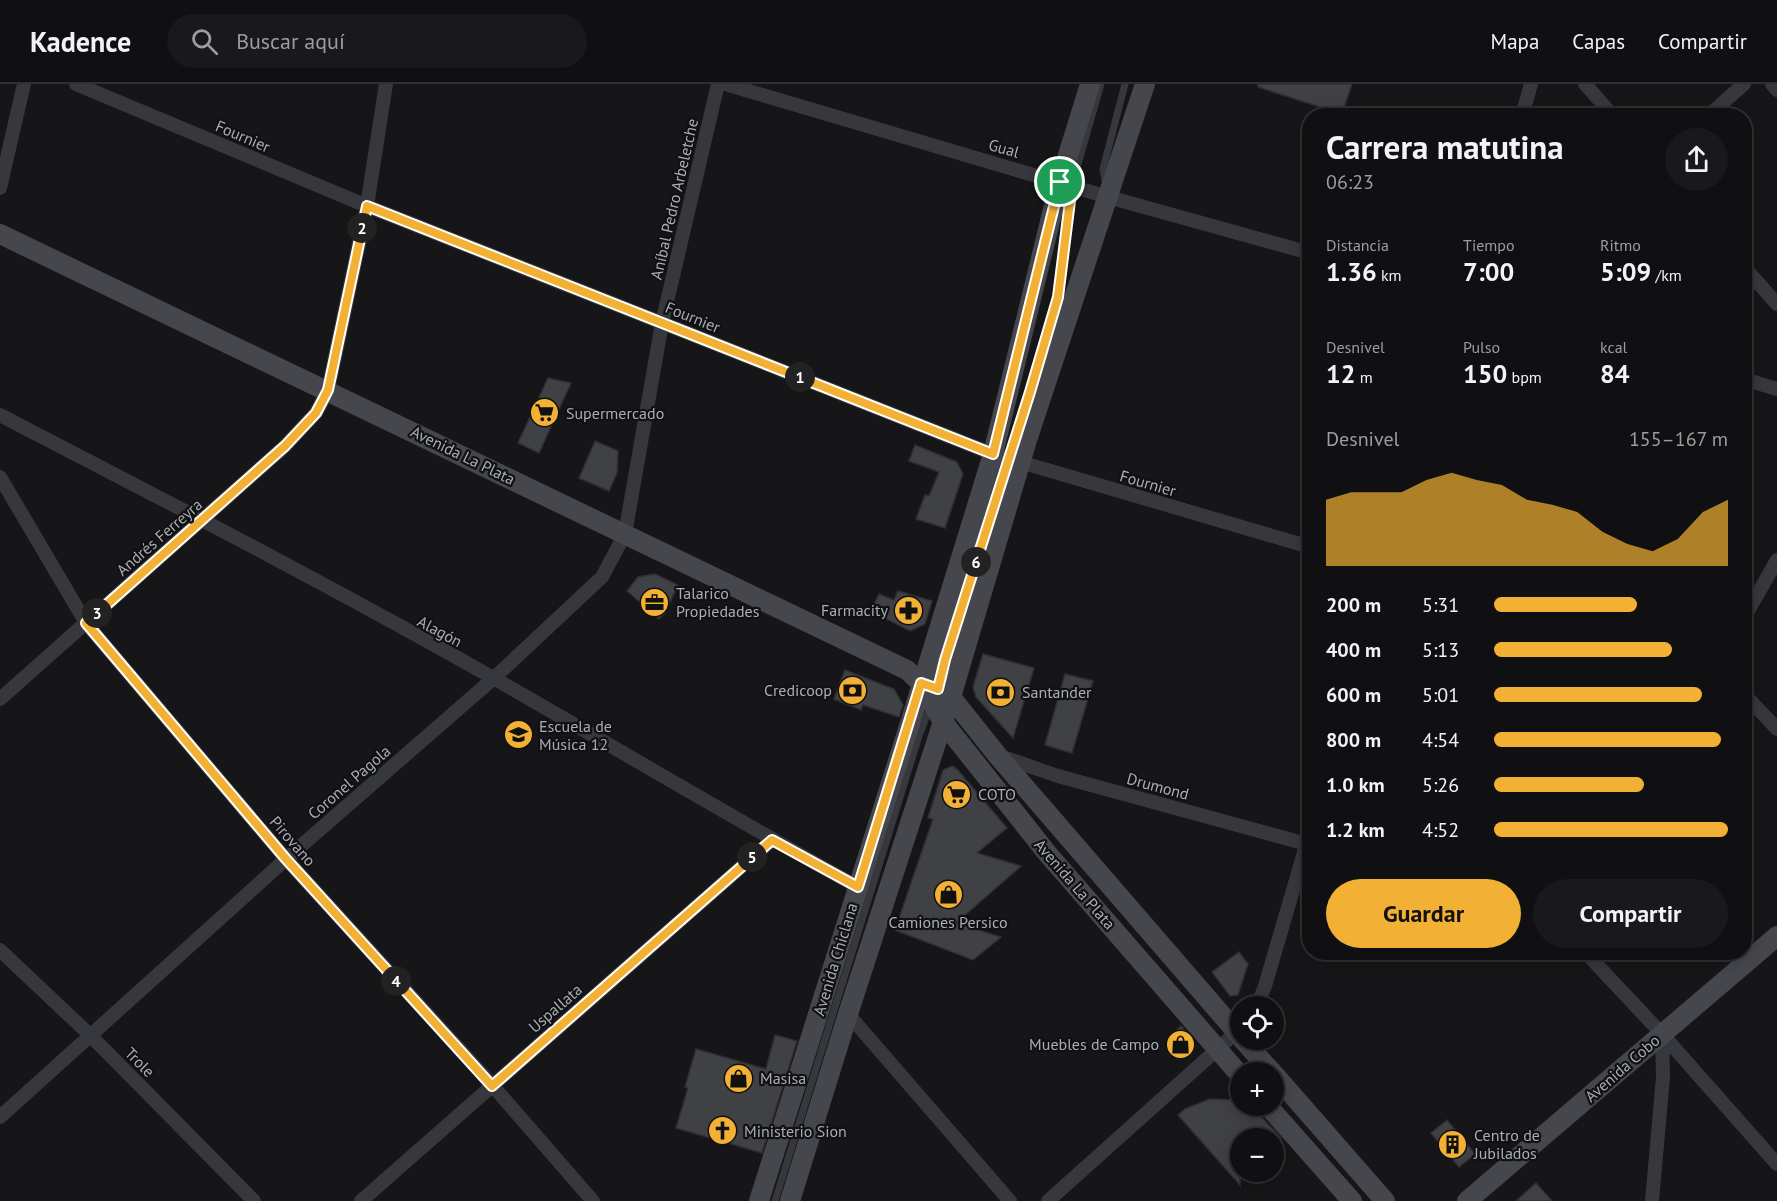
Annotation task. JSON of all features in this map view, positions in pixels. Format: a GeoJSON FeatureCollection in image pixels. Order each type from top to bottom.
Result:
{"type":"FeatureCollection","features":[{"type":"Feature","properties":{"kind":"main road"},"geometry":{"type":"LineString","coordinates":[[935,693],[1007,459],[1066,183],[1090,84]]}},
{"type":"Feature","properties":{"kind":"main road"},"geometry":{"type":"LineString","coordinates":[[935,693],[1007,459],[1108,196],[1145,84]]}},
{"type":"Feature","properties":{"kind":"main road","name":"Avenida La Plata"},"geometry":{"type":"LineString","coordinates":[[0,234],[907,670],[935,693],[998,756],[1230,1023]]}},
{"type":"Feature","properties":{"kind":"main road","name":"Avenida Chiclana"},"geometry":{"type":"LineString","coordinates":[[790,1201],[943,722],[935,693]]}},
{"type":"Feature","properties":{"kind":"main road","name":"Avenida Chiclana"},"geometry":{"type":"LineString","coordinates":[[759,1201],[858,887],[935,693]]}},
{"type":"Feature","properties":{"kind":"main road","name":"Avenida La Plata"},"geometry":{"type":"LineString","coordinates":[[943,722],[1047,853],[1230,1063]]}},
{"type":"Feature","properties":{"kind":"main road","name":"Avenida Cobo"},"geometry":{"type":"LineString","coordinates":[[1752,957],[1777,936]]}},
{"type":"Feature","properties":{"kind":"main road","name":"Avenida Cobo"},"geometry":{"type":"LineString","coordinates":[[1467,1201],[1749,960]]}},
{"type":"Feature","properties":{"kind":"main road","name":"Avenida La Plata"},"geometry":{"type":"LineString","coordinates":[[1254,1050],[1264,1062]]}},
{"type":"Feature","properties":{"kind":"main road","name":"Avenida La Plata"},"geometry":{"type":"LineString","coordinates":[[1284,1086],[1385,1201]]}},
{"type":"Feature","properties":{"kind":"main road"},"geometry":{"type":"LineString","coordinates":[[1277,1116],[1352,1201]]}},
{"type":"Feature","properties":{"kind":"street"},"geometry":{"type":"LineString","coordinates":[[0,188],[24,84]]}},
{"type":"Feature","properties":{"kind":"street","name":"Fournier"},"geometry":{"type":"LineString","coordinates":[[76,84],[367,206],[1007,459],[1302,545]]}},
{"type":"Feature","properties":{"kind":"street","name":"Andrés Ferreyra"},"geometry":{"type":"LineString","coordinates":[[0,699],[203,521],[285,446],[316,413],[328,390],[367,206],[386,84]]}},
{"type":"Feature","properties":{"kind":"street","name":"Aníbal Pedro Arbeletche"},"geometry":{"type":"LineString","coordinates":[[625,534],[662,322],[718,84]]}},
{"type":"Feature","properties":{"kind":"street","name":"Gual"},"geometry":{"type":"LineString","coordinates":[[725,84],[1302,251]]}},
{"type":"Feature","properties":{"kind":"street"},"geometry":{"type":"LineString","coordinates":[[1524,108],[1531,84]]}},
{"type":"Feature","properties":{"kind":"street"},"geometry":{"type":"LineString","coordinates":[[1585,84],[1605,108]]}},
{"type":"Feature","properties":{"kind":"street"},"geometry":{"type":"LineString","coordinates":[[1717,108],[1744,84]]}},
{"type":"Feature","properties":{"kind":"street"},"geometry":{"type":"LineString","coordinates":[[1772,84],[1777,90]]}},
{"type":"Feature","properties":{"kind":"street"},"geometry":{"type":"LineString","coordinates":[[1752,276],[1777,304]]}},
{"type":"Feature","properties":{"kind":"street"},"geometry":{"type":"LineString","coordinates":[[1752,381],[1777,388]]}},
{"type":"Feature","properties":{"kind":"street","name":"Alagón"},"geometry":{"type":"LineString","coordinates":[[0,415],[203,521],[494,678],[772,840],[858,887]]}},
{"type":"Feature","properties":{"kind":"street","name":"Pirovano"},"geometry":{"type":"LineString","coordinates":[[0,477],[86,623],[286,859],[593,1201]]}},
{"type":"Feature","properties":{"kind":"street","name":"Coronel Pagola"},"geometry":{"type":"LineString","coordinates":[[0,1117],[286,859],[494,678],[602,576],[625,534]]}},
{"type":"Feature","properties":{"kind":"street"},"geometry":{"type":"LineString","coordinates":[[1752,604],[1777,560]]}},
{"type":"Feature","properties":{"kind":"street"},"geometry":{"type":"LineString","coordinates":[[1752,702],[1777,729]]}},
{"type":"Feature","properties":{"kind":"street","name":"Drumond"},"geometry":{"type":"LineString","coordinates":[[998,756],[1058,776],[1302,838]]}},
{"type":"Feature","properties":{"kind":"street","name":"Uspallata"},"geometry":{"type":"LineString","coordinates":[[361,1201],[772,840]]}},
{"type":"Feature","properties":{"kind":"street"},"geometry":{"type":"LineString","coordinates":[[1261,996],[1302,860]]}},
{"type":"Feature","properties":{"kind":"street","name":"Trole"},"geometry":{"type":"LineString","coordinates":[[0,950],[91,1036],[254,1201]]}},
{"type":"Feature","properties":{"kind":"street"},"geometry":{"type":"LineString","coordinates":[[1593,960],[1662,1034],[1777,1164]]}},
{"type":"Feature","properties":{"kind":"street"},"geometry":{"type":"LineString","coordinates":[[848,1014],[1010,1201]]}},
{"type":"Feature","properties":{"kind":"street"},"geometry":{"type":"LineString","coordinates":[[1652,1201],[1663,1077],[1662,1034]]}},
{"type":"Feature","properties":{"kind":"street"},"geometry":{"type":"LineString","coordinates":[[1048,1201],[1230,1041]]}},
{"type":"Feature","properties":{"kind":"lane"},"geometry":{"type":"LineString","coordinates":[[1066,183],[1101,84]]}},
{"type":"Feature","properties":{"kind":"lane"},"geometry":{"type":"LineString","coordinates":[[1108,196],[1103,169],[1125,84]]}},
{"type":"Feature","properties":{"kind":"lane"},"geometry":{"type":"LineString","coordinates":[[775,1201],[919,736],[935,693]]}},
{"type":"Feature","properties":{"kind":"building"},"geometry":{"type":"Polygon","coordinates":[[[1258,84],[1352,84],[1344,108],[1323,108],[1258,87],[1258,84]]]}},
{"type":"Feature","properties":{"kind":"building","name":"Supermercado"},"geometry":{"type":"Polygon","coordinates":[[[548,378],[571,383],[539,453],[518,443],[548,378]]]}},
{"type":"Feature","properties":{"kind":"building"},"geometry":{"type":"Polygon","coordinates":[[[595,441],[618,451],[617,473],[609,491],[579,478],[595,441]]]}},
{"type":"Feature","properties":{"kind":"building"},"geometry":{"type":"Polygon","coordinates":[[[915,445],[957,462],[963,474],[945,528],[916,519],[925,495],[929,496],[939,472],[909,461],[915,445]]]}},
{"type":"Feature","properties":{"kind":"building","name":"Talarico Propiedades"},"geometry":{"type":"Polygon","coordinates":[[[655,574],[678,585],[665,613],[659,619],[627,591],[638,577],[655,574]]]}},
{"type":"Feature","properties":{"kind":"building","name":"Farmacity"},"geometry":{"type":"Polygon","coordinates":[[[898,591],[932,601],[925,624],[910,631],[871,611],[879,594],[894,600],[898,591]]]}},
{"type":"Feature","properties":{"kind":"building","name":"Santander"},"geometry":{"type":"Polygon","coordinates":[[[983,654],[1034,668],[1013,738],[976,697],[973,687],[983,654]]]}},
{"type":"Feature","properties":{"kind":"building"},"geometry":{"type":"Polygon","coordinates":[[[845,670],[894,689],[903,705],[899,717],[863,705],[861,710],[834,699],[845,670]]]}},
{"type":"Feature","properties":{"kind":"building"},"geometry":{"type":"Polygon","coordinates":[[[1065,674],[1093,681],[1072,753],[1045,745],[1065,674]]]}},
{"type":"Feature","properties":{"kind":"building","name":"Camiones Persico"},"geometry":{"type":"Polygon","coordinates":[[[952,766],[1007,828],[977,853],[1021,866],[956,923],[1001,937],[973,960],[895,930],[933,819],[928,818],[943,770],[952,766]]]}},
{"type":"Feature","properties":{"kind":"building"},"geometry":{"type":"Polygon","coordinates":[[[1239,952],[1248,964],[1238,995],[1230,996],[1212,972],[1239,952]]]}},
{"type":"Feature","properties":{"kind":"building","name":"Muebles de Campo"},"geometry":{"type":"Polygon","coordinates":[[[1181,1026],[1190,1036],[1188,1049],[1182,1055],[1167,1039],[1181,1026]]]}},
{"type":"Feature","properties":{"kind":"building"},"geometry":{"type":"Polygon","coordinates":[[[775,1035],[797,1041],[762,1153],[676,1128],[688,1088],[685,1087],[696,1049],[766,1069],[775,1035]]]}},
{"type":"Feature","properties":{"kind":"building"},"geometry":{"type":"Polygon","coordinates":[[[1210,1099],[1230,1100],[1230,1116],[1261,1116],[1272,1128],[1230,1128],[1230,1174],[1178,1115],[1185,1109],[1210,1099]]]}},
{"type":"Feature","properties":{"kind":"building","name":"Centro de Jubilados"},"geometry":{"type":"Polygon","coordinates":[[[1447,1120],[1475,1154],[1459,1167],[1431,1133],[1447,1120]]]}},
{"type":"Feature","properties":{"kind":"building"},"geometry":{"type":"Polygon","coordinates":[[[1536,1183],[1552,1201],[1516,1201],[1536,1183]]]}},
{"type":"Feature","properties":{"kind":"place","name":"Supermercado"},"geometry":{"type":"Point","coordinates":[545,413]}},
{"type":"Feature","properties":{"kind":"place","name":"Talarico Propiedades"},"geometry":{"type":"Point","coordinates":[655,602]}},
{"type":"Feature","properties":{"kind":"place","name":"Farmacity"},"geometry":{"type":"Point","coordinates":[909,610]}},
{"type":"Feature","properties":{"kind":"place","name":"Credicoop"},"geometry":{"type":"Point","coordinates":[853,690]}},
{"type":"Feature","properties":{"kind":"place","name":"Santander"},"geometry":{"type":"Point","coordinates":[1001,692]}},
{"type":"Feature","properties":{"kind":"place","name":"Escuela de Música 12"},"geometry":{"type":"Point","coordinates":[518,735]}},
{"type":"Feature","properties":{"kind":"place","name":"COTO"},"geometry":{"type":"Point","coordinates":[957,794]}},
{"type":"Feature","properties":{"kind":"place","name":"Camiones Persico"},"geometry":{"type":"Point","coordinates":[948,894]}},
{"type":"Feature","properties":{"kind":"place","name":"Muebles de Campo"},"geometry":{"type":"Point","coordinates":[1180,1044]}},
{"type":"Feature","properties":{"kind":"place","name":"Masisa"},"geometry":{"type":"Point","coordinates":[739,1078]}},
{"type":"Feature","properties":{"kind":"place","name":"Ministerio Sion"},"geometry":{"type":"Point","coordinates":[723,1131]}},
{"type":"Feature","properties":{"kind":"place","name":"Centro de Jubilados"},"geometry":{"type":"Point","coordinates":[1453,1144]}},
{"type":"Feature","properties":{"kind":"route"},"geometry":{"type":"LineString","coordinates":[[1060,182],[1072,185],[1058,297],[938,689],[921,683],[858,887],[772,840],[492,1086],[286,859],[86,623],[203,521],[285,446],[316,413],[328,390],[367,206],[993,454],[1060,182]]}}]}
